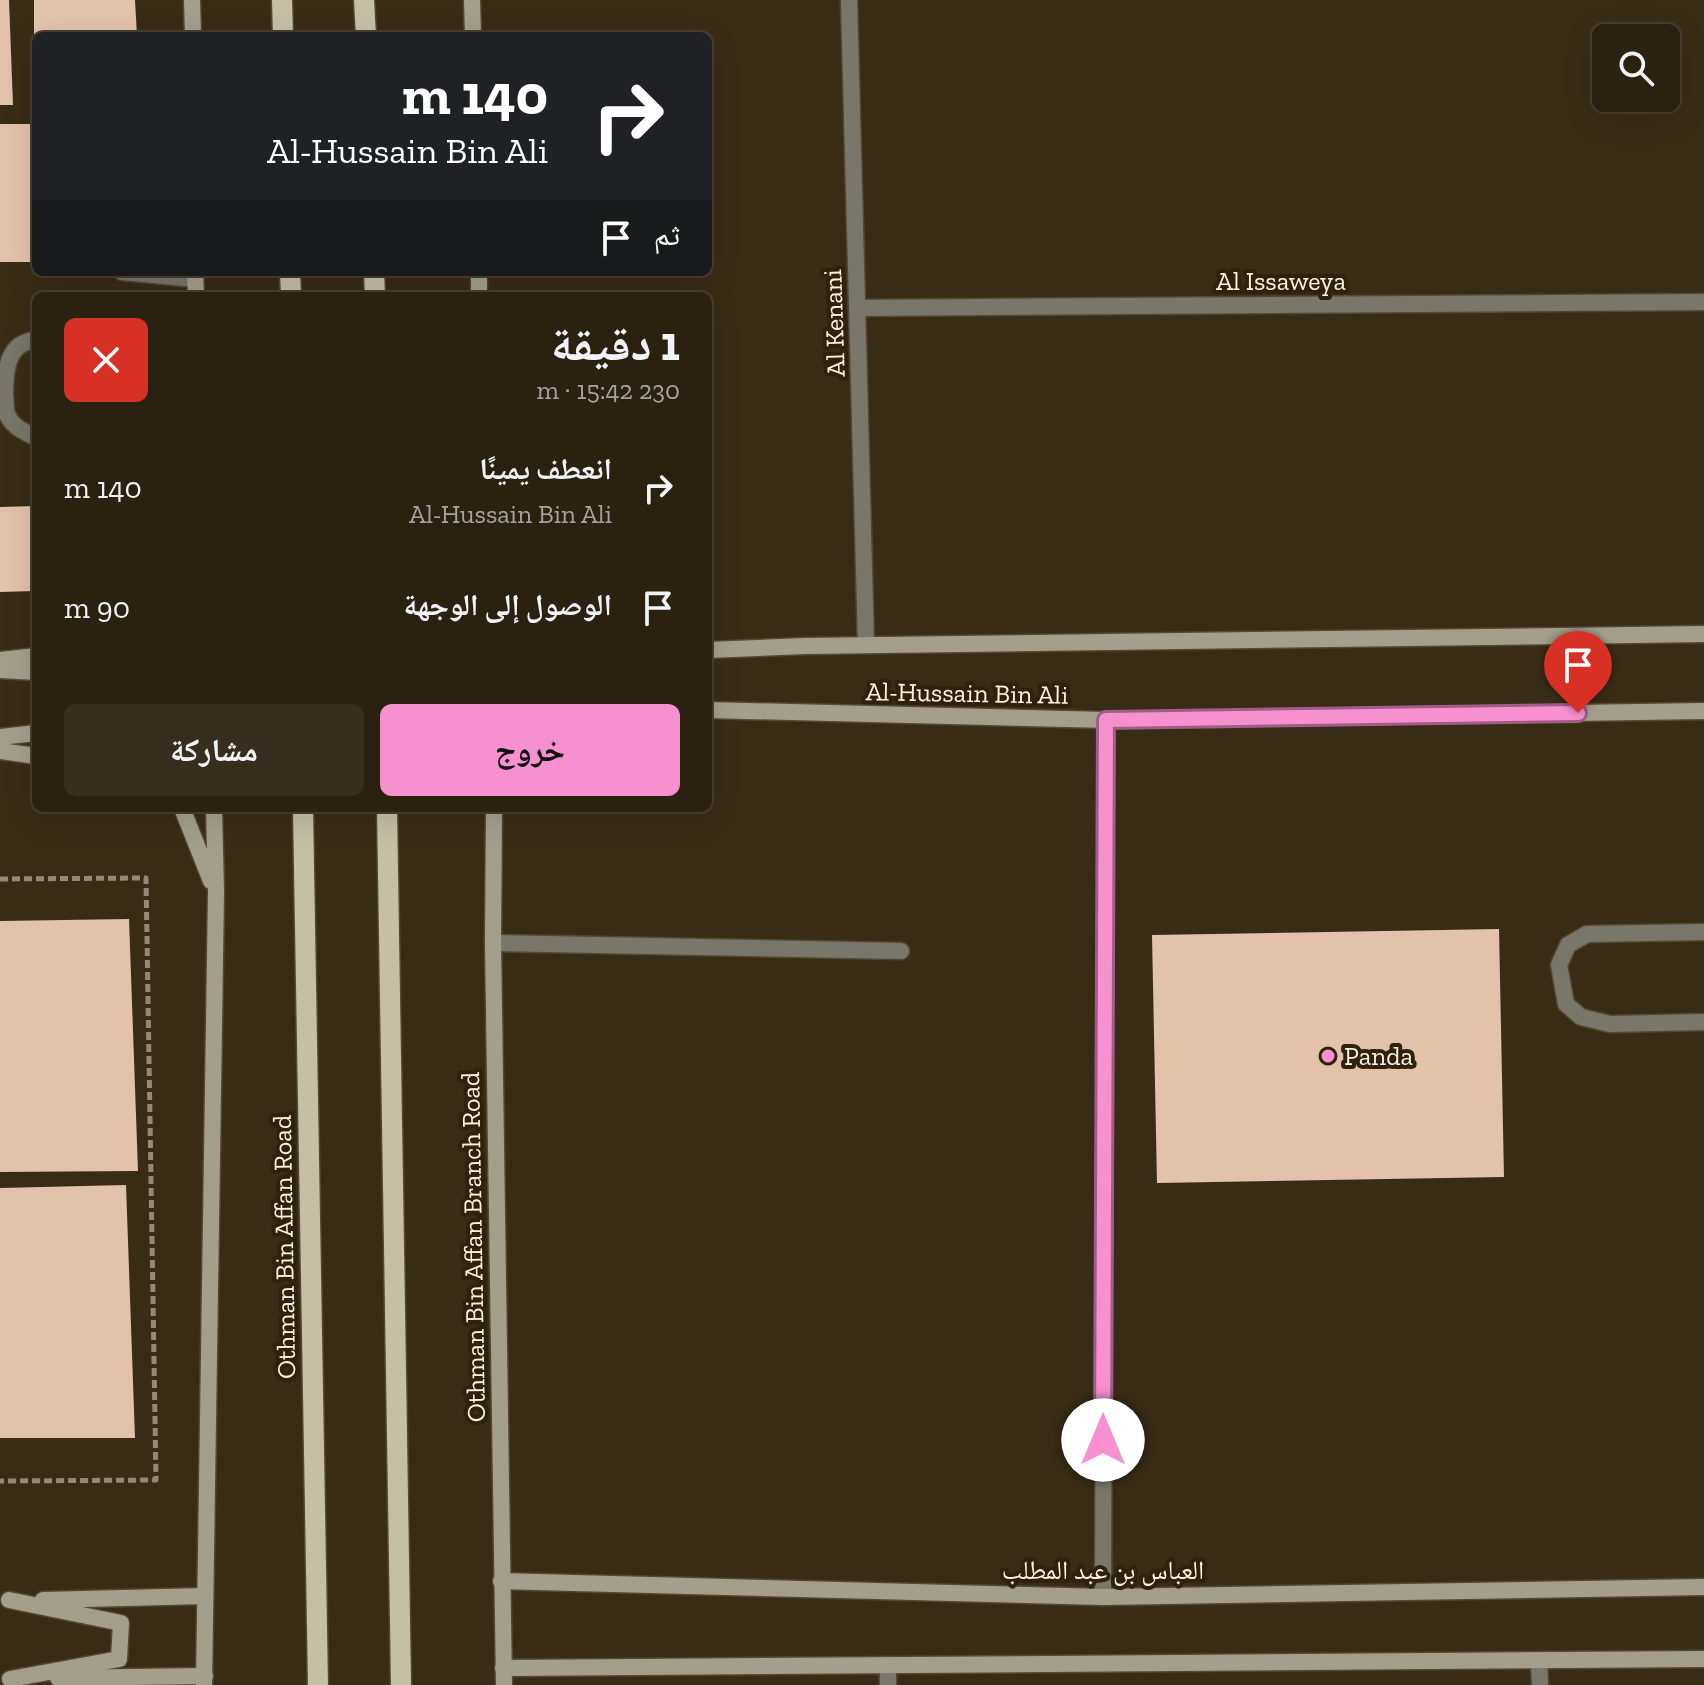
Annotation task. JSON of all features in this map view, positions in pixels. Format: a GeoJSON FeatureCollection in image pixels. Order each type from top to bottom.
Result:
{"type":"FeatureCollection","features":[{"type":"Feature","properties":{"kind":"main road"},"geometry":{"type":"LineString","coordinates":[[282,0],[283,32]]}},
{"type":"Feature","properties":{"kind":"main road"},"geometry":{"type":"LineString","coordinates":[[364,0],[366,32]]}},
{"type":"Feature","properties":{"kind":"main road","name":"Othman Bin Affan Road"},"geometry":{"type":"LineString","coordinates":[[303,812],[318,1685]]}},
{"type":"Feature","properties":{"kind":"main road"},"geometry":{"type":"LineString","coordinates":[[387,812],[401,1685]]}},
{"type":"Feature","properties":{"kind":"street"},"geometry":{"type":"LineString","coordinates":[[192,0],[193,32]]}},
{"type":"Feature","properties":{"kind":"street"},"geometry":{"type":"LineString","coordinates":[[472,0],[473,32]]}},
{"type":"Feature","properties":{"kind":"street","name":"Al Kenani"},"geometry":{"type":"LineString","coordinates":[[849,0],[866,645]]}},
{"type":"Feature","properties":{"kind":"street"},"geometry":{"type":"LineString","coordinates":[[151,276],[195,282]]}},
{"type":"Feature","properties":{"kind":"street","name":"Al Issaweya"},"geometry":{"type":"LineString","coordinates":[[857,308],[1704,302]]}},
{"type":"Feature","properties":{"kind":"street"},"geometry":{"type":"LineString","coordinates":[[32,340],[26,341],[12,353],[5,369],[6,412],[16,427],[32,436]]}},
{"type":"Feature","properties":{"kind":"street","name":"Al-Hussain Bin Ali"},"geometry":{"type":"LineString","coordinates":[[712,650],[866,645],[1704,634]]}},
{"type":"Feature","properties":{"kind":"street"},"geometry":{"type":"LineString","coordinates":[[0,660],[32,656]]}},
{"type":"Feature","properties":{"kind":"street"},"geometry":{"type":"LineString","coordinates":[[0,670],[32,672]]}},
{"type":"Feature","properties":{"kind":"street","name":"Al-Hussain Bin Ali"},"geometry":{"type":"LineString","coordinates":[[712,710],[1106,720],[1704,711]]}},
{"type":"Feature","properties":{"kind":"street"},"geometry":{"type":"LineString","coordinates":[[1103,1597],[1106,720]]}},
{"type":"Feature","properties":{"kind":"street"},"geometry":{"type":"LineString","coordinates":[[0,737],[32,733]]}},
{"type":"Feature","properties":{"kind":"street"},"geometry":{"type":"LineString","coordinates":[[0,751],[32,755]]}},
{"type":"Feature","properties":{"kind":"street"},"geometry":{"type":"LineString","coordinates":[[184,812],[216,892]]}},
{"type":"Feature","properties":{"kind":"street"},"geometry":{"type":"LineString","coordinates":[[5,1679],[204,1681],[216,892],[214,812]]}},
{"type":"Feature","properties":{"kind":"street","name":"Othman Bin Affan Branch Road"},"geometry":{"type":"LineString","coordinates":[[494,812],[493,943],[503,1677]]}},
{"type":"Feature","properties":{"kind":"street"},"geometry":{"type":"LineString","coordinates":[[495,826],[501,812]]}},
{"type":"Feature","properties":{"kind":"street"},"geometry":{"type":"LineString","coordinates":[[1704,932],[1587,934],[1568,945],[1559,965],[1566,1004],[1581,1017],[1610,1024],[1704,1022]]}},
{"type":"Feature","properties":{"kind":"street"},"geometry":{"type":"LineString","coordinates":[[493,943],[901,951]]}},
{"type":"Feature","properties":{"kind":"street","name":"العباس بن عبد المطلب"},"geometry":{"type":"LineString","coordinates":[[501,1581],[1103,1597],[1704,1587]]}},
{"type":"Feature","properties":{"kind":"street"},"geometry":{"type":"LineString","coordinates":[[5,1600],[205,1596]]}},
{"type":"Feature","properties":{"kind":"street"},"geometry":{"type":"LineString","coordinates":[[5,1600],[121,1623],[119,1659],[5,1679]]}},
{"type":"Feature","properties":{"kind":"street"},"geometry":{"type":"LineString","coordinates":[[503,1677],[888,1666],[1704,1659]]}},
{"type":"Feature","properties":{"kind":"street"},"geometry":{"type":"LineString","coordinates":[[1539,1661],[1540,1685]]}},
{"type":"Feature","properties":{"kind":"street"},"geometry":{"type":"LineString","coordinates":[[888,1666],[888,1685]]}},
{"type":"Feature","properties":{"kind":"path"},"geometry":{"type":"LineString","coordinates":[[0,879],[146,878],[156,1480],[0,1481]]}},
{"type":"Feature","properties":{"kind":"building"},"geometry":{"type":"Polygon","coordinates":[[[0,0],[9,0],[13,105],[0,105],[0,0]]]}},
{"type":"Feature","properties":{"kind":"building"},"geometry":{"type":"Polygon","coordinates":[[[34,0],[135,0],[137,32],[34,32],[34,0]]]}},
{"type":"Feature","properties":{"kind":"building"},"geometry":{"type":"Polygon","coordinates":[[[0,124],[32,124],[32,262],[0,262],[0,124]]]}},
{"type":"Feature","properties":{"kind":"building"},"geometry":{"type":"Polygon","coordinates":[[[32,506],[32,591],[0,592],[0,507],[32,506]]]}},
{"type":"Feature","properties":{"kind":"building"},"geometry":{"type":"Polygon","coordinates":[[[129,919],[138,1171],[0,1172],[0,921],[129,919]]]}},
{"type":"Feature","properties":{"kind":"building","name":"Panda"},"geometry":{"type":"Polygon","coordinates":[[[1499,929],[1504,1177],[1157,1183],[1152,935],[1499,929]]]}},
{"type":"Feature","properties":{"kind":"building"},"geometry":{"type":"Polygon","coordinates":[[[126,1185],[135,1438],[0,1438],[0,1188],[126,1185]]]}},
{"type":"Feature","properties":{"kind":"place","name":"Panda"},"geometry":{"type":"Point","coordinates":[1328,1056]}},
{"type":"Feature","properties":{"kind":"route"},"geometry":{"type":"LineString","coordinates":[[1103,1440],[1106,720],[1578,713]]}}]}
